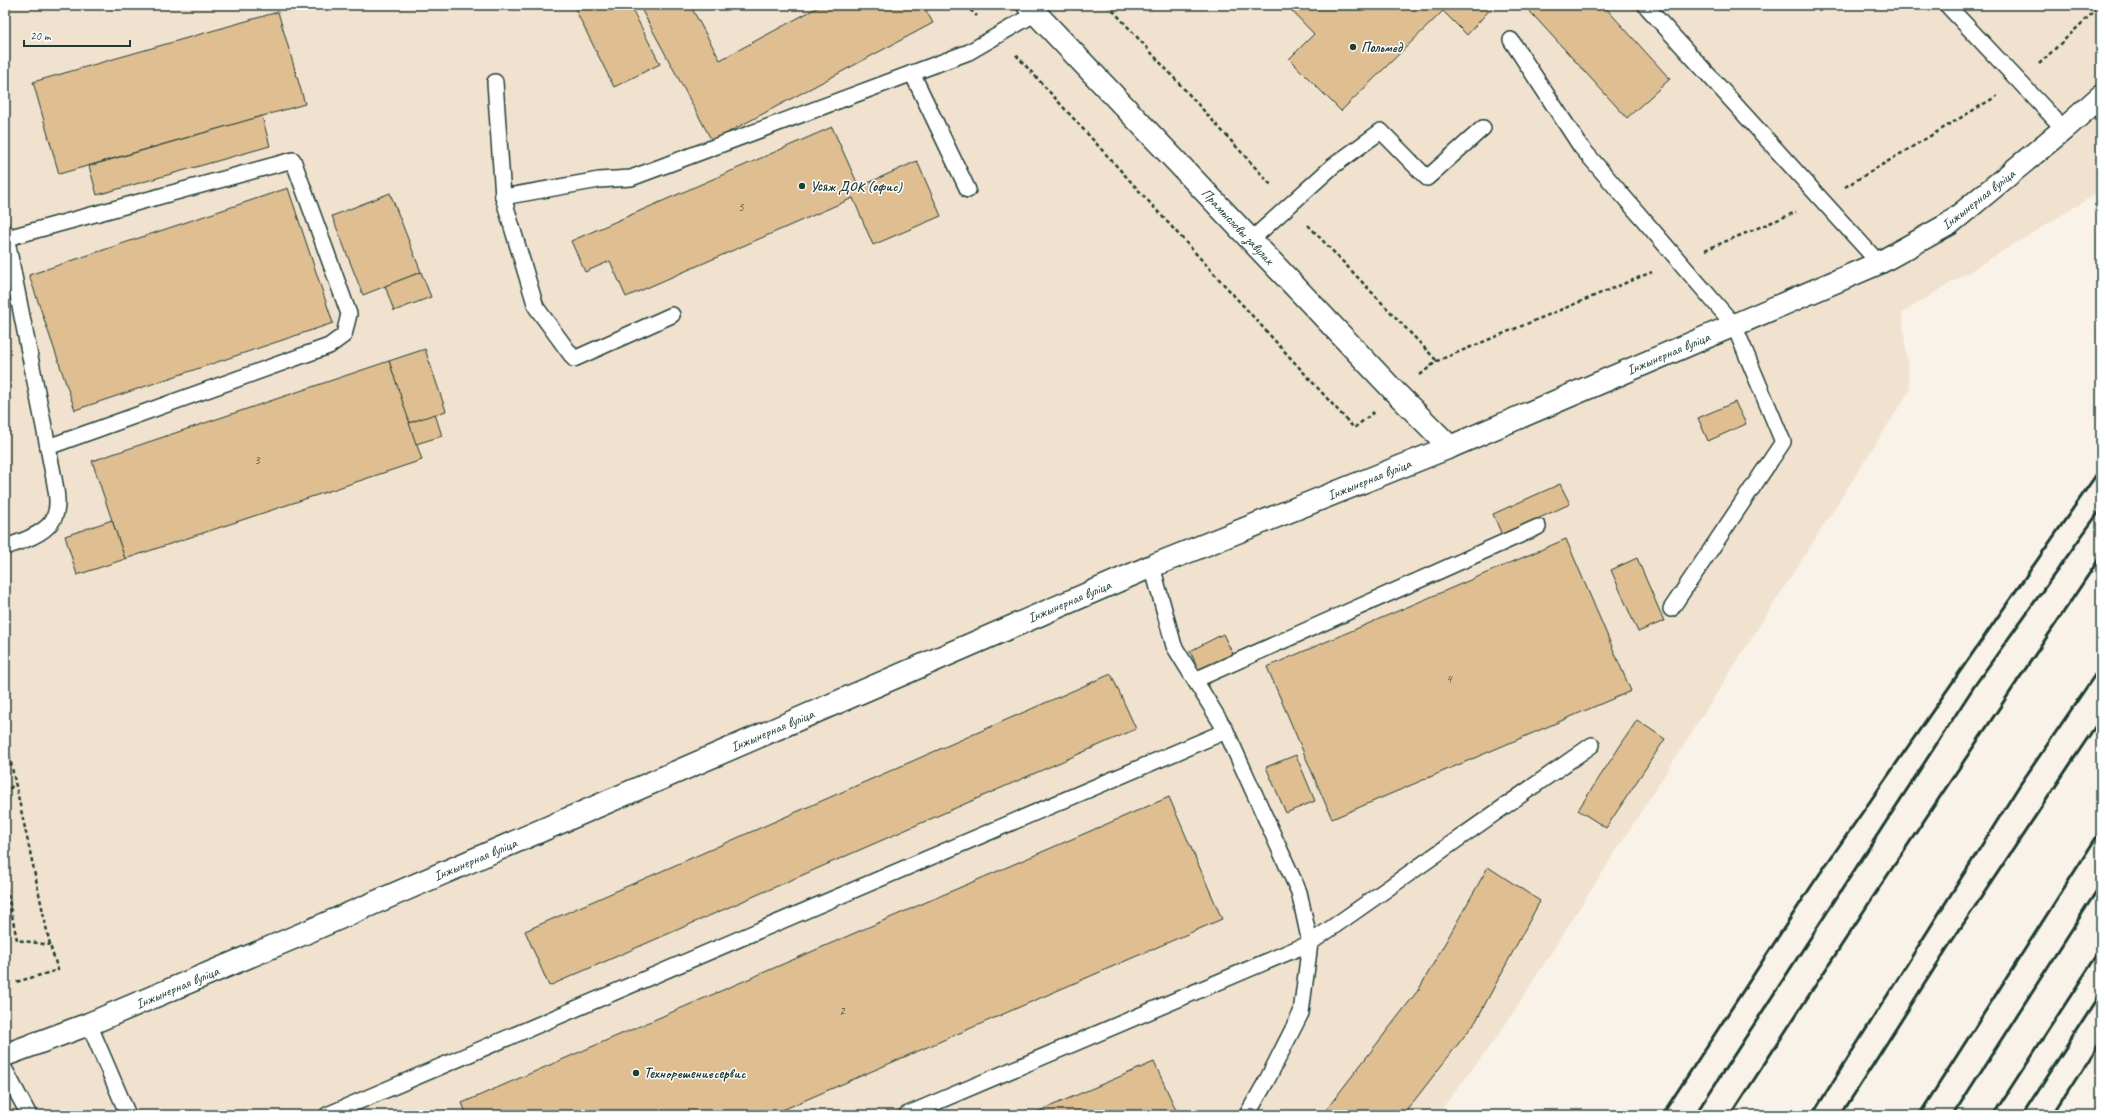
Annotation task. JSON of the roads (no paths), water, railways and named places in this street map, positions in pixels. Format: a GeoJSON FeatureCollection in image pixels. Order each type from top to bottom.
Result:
{"type":"FeatureCollection","features":[{"type":"Feature","properties":{"kind":"street","name":"Прамысловы завулак"},"geometry":{"type":"LineString","coordinates":[[1032,9],[1396,393],[1450,447]]}},
{"type":"Feature","properties":{"kind":"street","name":"Інжынерная вуліца"},"geometry":{"type":"LineString","coordinates":[[5,1055],[89,1024],[307,932],[1152,566],[1450,447],[1879,263],[1949,224],[2064,129],[2101,96]]}},
{"type":"Feature","properties":{"kind":"lane"},"geometry":{"type":"LineString","coordinates":[[1645,5],[1879,263]]}},
{"type":"Feature","properties":{"kind":"lane"},"geometry":{"type":"LineString","coordinates":[[1947,5],[2064,129]]}},
{"type":"Feature","properties":{"kind":"lane"},"geometry":{"type":"LineString","coordinates":[[503,198],[599,180],[632,178],[968,52],[997,34],[1032,9]]}},
{"type":"Feature","properties":{"kind":"lane"},"geometry":{"type":"LineString","coordinates":[[1511,40],[1581,147],[1734,325],[1783,442],[1670,609]]}},
{"type":"Feature","properties":{"kind":"lane"},"geometry":{"type":"LineString","coordinates":[[912,73],[968,190]]}},
{"type":"Feature","properties":{"kind":"lane"},"geometry":{"type":"LineString","coordinates":[[496,82],[503,198],[536,307],[574,359],[672,315]]}},
{"type":"Feature","properties":{"kind":"lane"},"geometry":{"type":"LineString","coordinates":[[1251,240],[1334,166],[1381,131],[1427,178],[1483,128]]}},
{"type":"Feature","properties":{"kind":"lane"},"geometry":{"type":"LineString","coordinates":[[5,547],[41,534],[55,521],[58,505],[6,235],[293,160],[349,314],[344,335],[329,346],[48,447]]}},
{"type":"Feature","properties":{"kind":"lane"},"geometry":{"type":"LineString","coordinates":[[1195,680],[1538,527]]}},
{"type":"Feature","properties":{"kind":"lane"},"geometry":{"type":"LineString","coordinates":[[1152,566],[1174,646],[1226,731],[1299,892],[1310,944],[1300,1013],[1267,1080],[1246,1115]]}},
{"type":"Feature","properties":{"kind":"lane"},"geometry":{"type":"LineString","coordinates":[[327,1115],[1226,731]]}},
{"type":"Feature","properties":{"kind":"lane"},"geometry":{"type":"LineString","coordinates":[[906,1115],[1310,944],[1592,745]]}},
{"type":"Feature","properties":{"kind":"lane"},"geometry":{"type":"LineString","coordinates":[[89,1024],[128,1115]]}},
{"type":"Feature","properties":{"kind":"lane"},"geometry":{"type":"LineString","coordinates":[[5,1070],[29,1115]]}},
{"type":"Feature","properties":{"kind":"railway"},"geometry":{"type":"LineString","coordinates":[[1662,1115],[1812,885],[2101,468]]}},
{"type":"Feature","properties":{"kind":"railway"},"geometry":{"type":"LineString","coordinates":[[1695,1115],[1975,685],[2101,509]]}},
{"type":"Feature","properties":{"kind":"railway"},"geometry":{"type":"LineString","coordinates":[[1731,1115],[1871,900],[2101,556]]}},
{"type":"Feature","properties":{"kind":"railway"},"geometry":{"type":"LineString","coordinates":[[1812,1115],[2019,786],[2101,666]]}},
{"type":"Feature","properties":{"kind":"railway"},"geometry":{"type":"LineString","coordinates":[[1841,1115],[1948,947],[2101,718]]}},
{"type":"Feature","properties":{"kind":"railway"},"geometry":{"type":"LineString","coordinates":[[1919,1115],[2101,830]]}},
{"type":"Feature","properties":{"kind":"railway"},"geometry":{"type":"LineString","coordinates":[[1953,1115],[2101,884]]}},
{"type":"Feature","properties":{"kind":"railway"},"geometry":{"type":"LineString","coordinates":[[1993,1115],[2101,949]]}},
{"type":"Feature","properties":{"kind":"railway"},"geometry":{"type":"LineString","coordinates":[[2022,1115],[2101,993]]}},
{"type":"Feature","properties":{"kind":"railway"},"geometry":{"type":"LineString","coordinates":[[2053,1115],[2101,1040]]}},
{"type":"Feature","properties":{"kind":"place","name":"Польмед"},"geometry":{"type":"Point","coordinates":[1353,47]}},
{"type":"Feature","properties":{"kind":"place","name":"Усяж ДОК (офис)"},"geometry":{"type":"Point","coordinates":[802,186]}},
{"type":"Feature","properties":{"kind":"place","name":"Технорешениесервис"},"geometry":{"type":"Point","coordinates":[636,1073]}}]}
